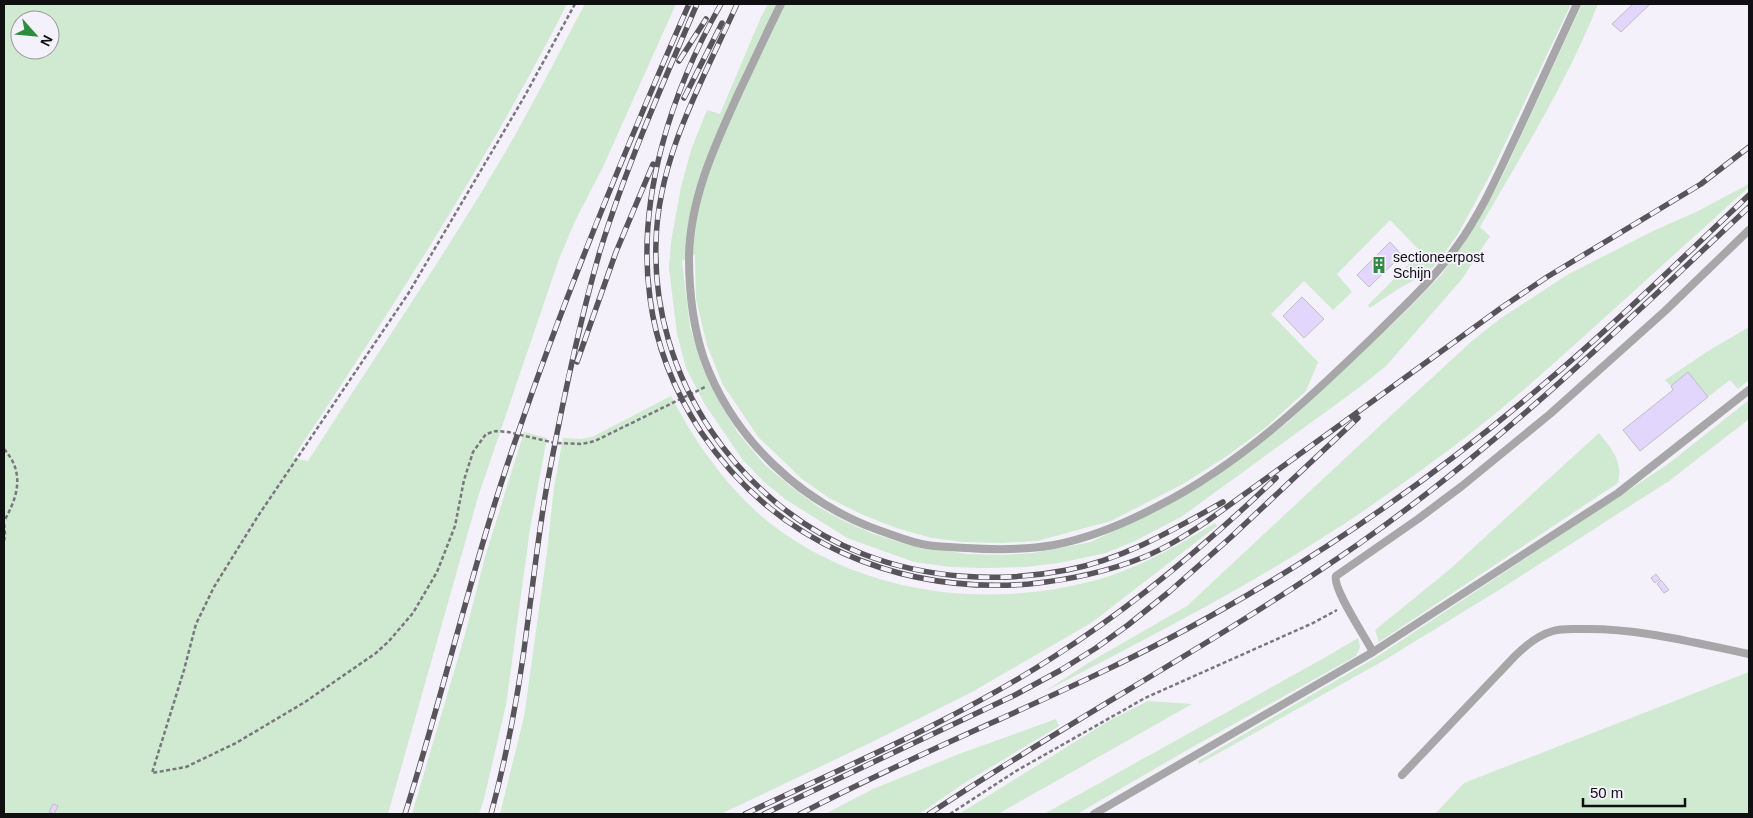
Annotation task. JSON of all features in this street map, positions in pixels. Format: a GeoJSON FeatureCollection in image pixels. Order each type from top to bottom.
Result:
{"type":"FeatureCollection","features":[{"type":"Feature","properties":{"kind":"lane"},"geometry":{"type":"LineString","coordinates":[[781,4],[711,157],[701,184],[692,221],[689,257],[697,333],[705,361],[741,427],[759,449],[805,491],[834,510],[864,525],[924,545],[992,550],[1057,544],[1126,522],[1162,504],[1196,484],[1253,445],[1282,422],[1361,349],[1434,276],[1457,246],[1477,214],[1498,174],[1578,4]]}},
{"type":"Feature","properties":{"kind":"lane"},"geometry":{"type":"LineString","coordinates":[[1373,652],[1346,605],[1335,581],[1336,576],[1426,514],[1550,414],[1665,311],[1749,230]]}},
{"type":"Feature","properties":{"kind":"lane"},"geometry":{"type":"LineString","coordinates":[[1094,814],[1373,652],[1618,493],[1749,390]]}},
{"type":"Feature","properties":{"kind":"lane"},"geometry":{"type":"LineString","coordinates":[[1402,776],[1515,656],[1529,643],[1555,630],[1626,630],[1749,654]]}},
{"type":"Feature","properties":{"kind":"path"},"geometry":{"type":"LineString","coordinates":[[575,4],[518,108],[408,294],[258,516],[214,587],[196,624],[184,670],[152,772],[186,767],[236,744],[305,702],[376,653],[389,641],[413,613],[437,572],[455,526],[464,480],[473,452],[479,441],[486,434],[496,431],[508,432],[555,443],[582,444],[595,441],[715,382]]}},
{"type":"Feature","properties":{"kind":"path"},"geometry":{"type":"LineString","coordinates":[[4,449],[16,468],[18,485],[14,504],[4,522],[4,541]]}},
{"type":"Feature","properties":{"kind":"path"},"geometry":{"type":"LineString","coordinates":[[950,814],[1016,771],[1145,698],[1313,624],[1346,605]]}},
{"type":"Feature","properties":{"kind":"green space"},"geometry":{"type":"Polygon","coordinates":[[[4,4],[567,4],[504,121],[437,235],[293,458],[308,461],[477,199],[522,122],[585,4],[676,4],[602,169],[576,219],[559,259],[478,497],[388,814],[4,814],[4,4]]]}},
{"type":"Feature","properties":{"kind":"green space"},"geometry":{"type":"Polygon","coordinates":[[[768,4],[1571,4],[1490,175],[1458,234],[1438,262],[1427,273],[1398,289],[1370,308],[1368,305],[1421,252],[1390,220],[1337,274],[1352,292],[1333,310],[1304,281],[1271,314],[1318,362],[1306,391],[1265,428],[1227,456],[1183,484],[1111,521],[1037,541],[1001,543],[963,542],[932,538],[896,528],[861,514],[829,498],[802,479],[759,438],[723,385],[707,345],[696,299],[695,255],[682,261],[690,327],[701,364],[721,405],[738,433],[764,464],[817,506],[871,533],[905,544],[967,554],[999,555],[1034,553],[1091,542],[1171,503],[1212,479],[1287,423],[1405,312],[1442,274],[1476,225],[1501,179],[1582,4],[1598,4],[1558,90],[1480,227],[1490,236],[1462,279],[1386,366],[1181,517],[1135,541],[1106,553],[1059,563],[1025,567],[983,568],[951,567],[914,562],[847,538],[785,499],[763,481],[742,459],[704,403],[686,368],[677,334],[669,268],[671,242],[681,187],[691,150],[707,110],[720,114],[768,4]]]}},
{"type":"Feature","properties":{"kind":"green space"},"geometry":{"type":"Polygon","coordinates":[[[1749,184],[1749,187],[1504,407],[1412,477],[1335,530],[1254,579],[1171,626],[1044,692],[1088,663],[1187,606],[1472,341],[1501,318],[1567,275],[1749,184]]]}},
{"type":"Feature","properties":{"kind":"green space"},"geometry":{"type":"Polygon","coordinates":[[[1749,327],[1749,380],[1738,389],[1730,380],[1708,397],[1688,372],[1671,386],[1665,380],[1708,351],[1749,327]]]}},
{"type":"Feature","properties":{"kind":"green space"},"geometry":{"type":"Polygon","coordinates":[[[671,396],[702,449],[714,465],[755,511],[771,524],[803,546],[838,564],[874,577],[911,587],[950,593],[989,595],[1027,593],[1066,587],[1121,572],[1162,553],[1215,523],[1217,526],[1091,623],[972,692],[721,814],[500,814],[524,717],[554,487],[563,438],[581,439],[592,437],[671,396]]]}},
{"type":"Feature","properties":{"kind":"green space"},"geometry":{"type":"Polygon","coordinates":[[[1749,400],[1749,419],[1669,481],[1507,585],[1383,661],[1199,764],[1198,761],[1378,656],[1668,464],[1749,400]]]}},
{"type":"Feature","properties":{"kind":"green space"},"geometry":{"type":"Polygon","coordinates":[[[524,432],[547,438],[530,529],[506,705],[484,799],[479,814],[412,814],[466,631],[485,557],[524,432]]]}},
{"type":"Feature","properties":{"kind":"green space"},"geometry":{"type":"Polygon","coordinates":[[[1599,433],[1612,450],[1618,462],[1618,483],[1379,642],[1375,630],[1449,570],[1599,433]]]}},
{"type":"Feature","properties":{"kind":"green space"},"geometry":{"type":"Polygon","coordinates":[[[1358,638],[1360,647],[1356,656],[1077,814],[1044,814],[1331,654],[1358,638]]]}},
{"type":"Feature","properties":{"kind":"green space"},"geometry":{"type":"Polygon","coordinates":[[[1749,672],[1749,814],[1435,814],[1464,783],[1749,672]]]}},
{"type":"Feature","properties":{"kind":"green space"},"geometry":{"type":"Polygon","coordinates":[[[1148,701],[1192,704],[998,814],[959,814],[1107,722],[1148,701]]]}},
{"type":"Feature","properties":{"kind":"green space"},"geometry":{"type":"Polygon","coordinates":[[[1056,719],[1059,726],[966,782],[919,814],[825,814],[873,789],[959,754],[1056,719]]]}},
{"type":"Feature","properties":{"kind":"building"},"geometry":{"type":"Polygon","coordinates":[[[1633,4],[1650,4],[1621,32],[1612,24],[1633,4]]]}},
{"type":"Feature","properties":{"kind":"building","name":"sectioneerpost Schijn"},"geometry":{"type":"Polygon","coordinates":[[[1390,242],[1402,255],[1369,287],[1357,275],[1390,242]]]}},
{"type":"Feature","properties":{"kind":"building"},"geometry":{"type":"Polygon","coordinates":[[[1302,297],[1324,319],[1304,338],[1283,316],[1302,297]]]}},
{"type":"Feature","properties":{"kind":"building"},"geometry":{"type":"Polygon","coordinates":[[[1688,372],[1708,397],[1640,451],[1623,430],[1673,390],[1671,386],[1688,372]]]}},
{"type":"Feature","properties":{"kind":"building"},"geometry":{"type":"Polygon","coordinates":[[[1656,574],[1660,579],[1655,583],[1651,578],[1656,574]]]}},
{"type":"Feature","properties":{"kind":"building"},"geometry":{"type":"Polygon","coordinates":[[[1661,580],[1669,590],[1664,593],[1657,584],[1661,580]]]}},
{"type":"Feature","properties":{"kind":"building"},"geometry":{"type":"Polygon","coordinates":[[[53,804],[58,806],[54,814],[49,812],[53,804]]]}},
{"type":"Feature","properties":{"kind":"railway"},"geometry":{"type":"LineString","coordinates":[[405,814],[487,528],[537,378],[599,217],[689,4]]}},
{"type":"Feature","properties":{"kind":"railway"},"geometry":{"type":"LineString","coordinates":[[491,814],[503,766],[517,693],[546,488],[585,305],[600,251],[621,188],[697,4]]}},
{"type":"Feature","properties":{"kind":"railway"},"geometry":{"type":"LineString","coordinates":[[721,4],[703,37],[673,109],[653,184],[648,222],[647,260],[650,298],[657,334],[668,368],[683,401],[701,432],[731,471],[765,504],[803,532],[844,553],[887,570],[933,580],[980,585],[1029,584],[1058,580],[1116,567],[1144,557],[1168,545],[1206,522],[1501,308],[1547,277],[1701,184],[1749,147]]}},
{"type":"Feature","properties":{"kind":"railway"},"geometry":{"type":"LineString","coordinates":[[737,4],[697,90],[674,149],[659,210],[656,242],[658,292],[669,341],[686,387],[711,430],[741,469],[777,504],[818,532],[863,554],[912,569],[964,576],[990,577],[1042,574],[1088,565],[1108,559],[1148,542],[1223,502]]}},
{"type":"Feature","properties":{"kind":"railway"},"geometry":{"type":"LineString","coordinates":[[679,61],[706,19]]}},
{"type":"Feature","properties":{"kind":"railway"},"geometry":{"type":"LineString","coordinates":[[684,98],[722,23]]}},
{"type":"Feature","properties":{"kind":"railway"},"geometry":{"type":"LineString","coordinates":[[577,362],[616,252],[653,164]]}},
{"type":"Feature","properties":{"kind":"railway"},"geometry":{"type":"LineString","coordinates":[[800,814],[906,762],[1119,664],[1265,585],[1346,534],[1463,450],[1538,389],[1618,318],[1749,195]]}},
{"type":"Feature","properties":{"kind":"railway"},"geometry":{"type":"LineString","coordinates":[[929,814],[982,779],[1254,613],[1360,543],[1412,505],[1463,465],[1560,382],[1749,207]]}},
{"type":"Feature","properties":{"kind":"railway"},"geometry":{"type":"LineString","coordinates":[[764,814],[1015,695],[1096,648],[1169,592],[1230,538],[1358,418]]}},
{"type":"Feature","properties":{"kind":"railway"},"geometry":{"type":"LineString","coordinates":[[745,814],[942,721],[1055,656],[1114,616],[1170,573],[1276,478]]}},
{"type":"Feature","properties":{"kind":"place","name":"sectioneerpost Schijn"},"geometry":{"type":"Point","coordinates":[1379,265]}}]}
